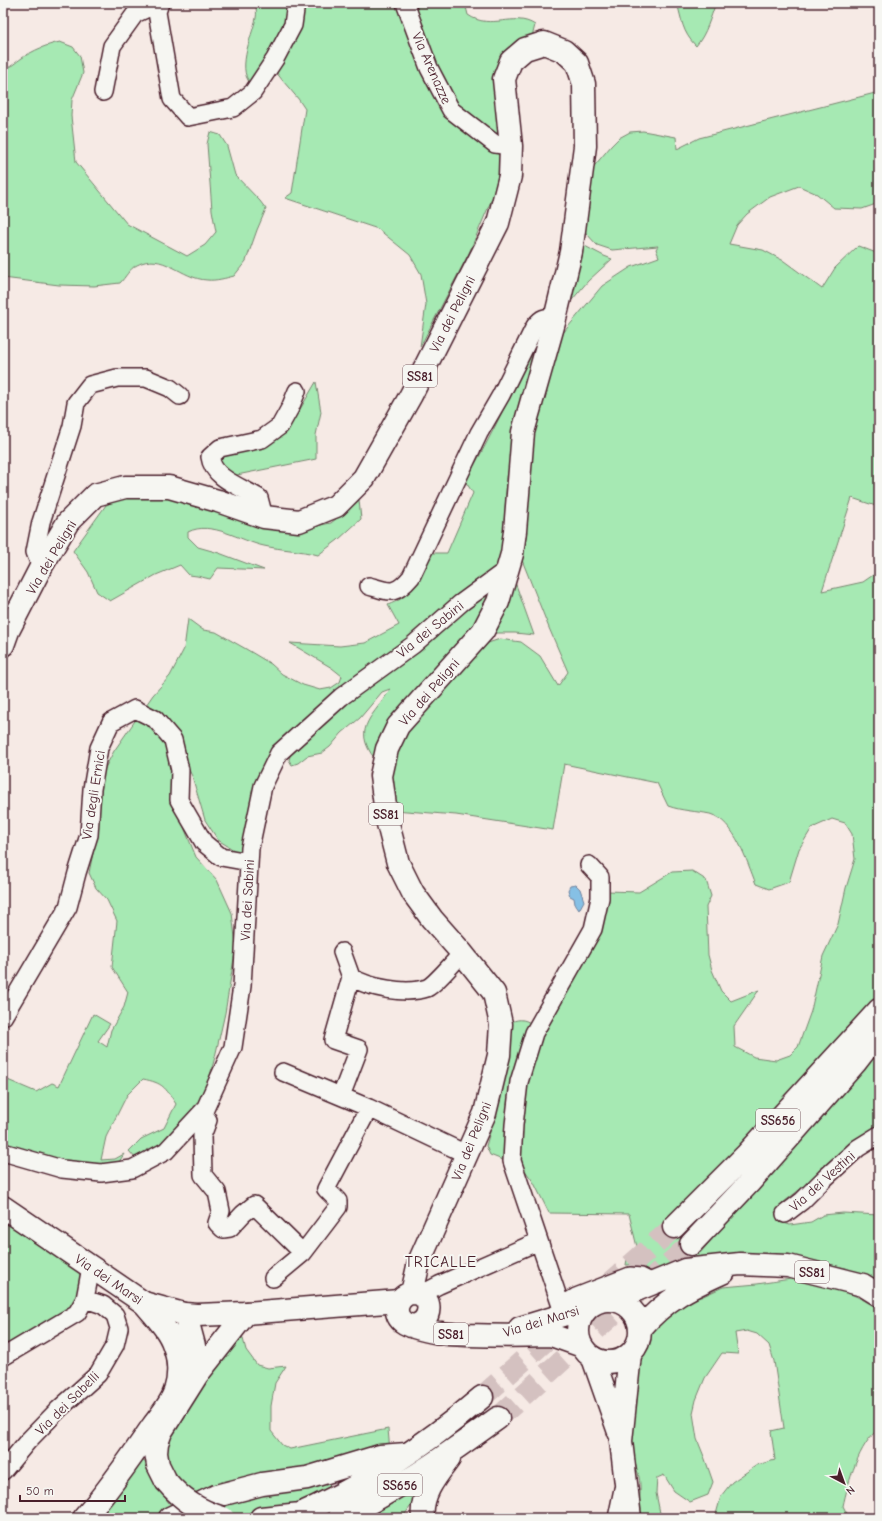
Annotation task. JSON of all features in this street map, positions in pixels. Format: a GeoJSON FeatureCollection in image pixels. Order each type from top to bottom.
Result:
{"type":"FeatureCollection","features":[{"type":"Feature","properties":{"kind":"main road","name":"Via dei Peligni"},"geometry":{"type":"LineString","coordinates":[[5,634],[41,567],[68,522],[95,495],[125,488],[169,487],[218,501],[264,517],[299,521],[336,506],[364,478],[411,395],[498,222],[510,176],[511,146],[504,79],[511,61],[525,49],[544,43],[564,51],[578,63],[584,84],[585,146],[571,252],[555,319],[523,432],[512,554],[506,570],[498,602],[483,631],[398,726],[387,749],[381,776],[387,820],[398,863],[417,898],[432,919],[494,993],[501,1024],[499,1055],[485,1114],[419,1262],[412,1307]]}},
{"type":"Feature","properties":{"kind":"main road","name":"SS656"},"geometry":{"type":"LineString","coordinates":[[674,1227],[747,1154],[879,1010]]}},
{"type":"Feature","properties":{"kind":"main road","name":"SS656"},"geometry":{"type":"LineString","coordinates":[[691,1244],[749,1183],[855,1063],[879,1032]]}},
{"type":"Feature","properties":{"kind":"main road"},"geometry":{"type":"LineString","coordinates":[[855,1063],[879,1038]]}},
{"type":"Feature","properties":{"kind":"main road","name":"Via dei Marsi"},"geometry":{"type":"LineString","coordinates":[[3,1206],[144,1303],[184,1314],[197,1315],[246,1313],[348,1306],[412,1307],[447,1324],[492,1336],[548,1335],[588,1352]]}},
{"type":"Feature","properties":{"kind":"main road","name":"SS81"},"geometry":{"type":"LineString","coordinates":[[630,1354],[636,1347],[640,1329],[664,1304],[693,1286],[740,1264]]}},
{"type":"Feature","properties":{"kind":"main road","name":"SS81"},"geometry":{"type":"LineString","coordinates":[[589,1307],[604,1300],[612,1300],[685,1270],[740,1264],[788,1266],[863,1285],[879,1296]]}},
{"type":"Feature","properties":{"kind":"main road"},"geometry":{"type":"LineString","coordinates":[[612,1300],[628,1306],[636,1317],[640,1329]]}},
{"type":"Feature","properties":{"kind":"main road"},"geometry":{"type":"LineString","coordinates":[[84,1518],[134,1452],[175,1391],[178,1375],[177,1358],[174,1345],[166,1330],[144,1303]]}},
{"type":"Feature","properties":{"kind":"main road"},"geometry":{"type":"LineString","coordinates":[[589,1307],[582,1315],[578,1325],[578,1336],[588,1352],[622,1441]]}},
{"type":"Feature","properties":{"kind":"main road","name":"Via dei Marsi"},"geometry":{"type":"LineString","coordinates":[[492,1336],[561,1311],[589,1307]]}},
{"type":"Feature","properties":{"kind":"main road"},"geometry":{"type":"LineString","coordinates":[[224,1518],[210,1514],[191,1504],[175,1492],[166,1481],[158,1465],[156,1453],[157,1443],[161,1432],[197,1375],[246,1313]]}},
{"type":"Feature","properties":{"kind":"main road"},"geometry":{"type":"LineString","coordinates":[[184,1314],[194,1342],[197,1359],[197,1375]]}},
{"type":"Feature","properties":{"kind":"main road"},"geometry":{"type":"LineString","coordinates":[[588,1352],[602,1362],[622,1360],[630,1354]]}},
{"type":"Feature","properties":{"kind":"main road"},"geometry":{"type":"LineString","coordinates":[[630,1354],[622,1441],[630,1518]]}},
{"type":"Feature","properties":{"kind":"main road","name":"SS656"},"geometry":{"type":"LineString","coordinates":[[296,1516],[330,1500],[407,1454],[458,1417],[482,1397]]}},
{"type":"Feature","properties":{"kind":"main road","name":"SS656"},"geometry":{"type":"LineString","coordinates":[[339,1518],[379,1498],[458,1447],[498,1418]]}},
{"type":"Feature","properties":{"kind":"main road"},"geometry":{"type":"LineString","coordinates":[[406,1518],[458,1447]]}},
{"type":"Feature","properties":{"kind":"main road"},"geometry":{"type":"LineString","coordinates":[[170,1518],[216,1496],[262,1484],[307,1478],[380,1456],[407,1454]]}},
{"type":"Feature","properties":{"kind":"main road"},"geometry":{"type":"LineString","coordinates":[[423,1518],[426,1492]]}},
{"type":"Feature","properties":{"kind":"main road"},"geometry":{"type":"LineString","coordinates":[[262,1518],[296,1516]]}},
{"type":"Feature","properties":{"kind":"street"},"geometry":{"type":"LineString","coordinates":[[160,3],[157,12],[172,99],[188,117],[233,108],[253,92],[293,25],[296,3]]}},
{"type":"Feature","properties":{"kind":"street"},"geometry":{"type":"LineString","coordinates":[[103,92],[112,46],[135,14],[160,3]]}},
{"type":"Feature","properties":{"kind":"street","name":"Via Arenazze"},"geometry":{"type":"LineString","coordinates":[[405,3],[429,68],[451,110],[495,144],[511,146]]}},
{"type":"Feature","properties":{"kind":"street"},"geometry":{"type":"LineString","coordinates":[[369,586],[388,592],[394,591],[404,585],[411,577],[476,440],[504,390],[534,326],[539,320],[548,317],[555,319]]}},
{"type":"Feature","properties":{"kind":"street"},"geometry":{"type":"LineString","coordinates":[[41,567],[35,552],[41,522],[72,426],[76,403],[90,385],[118,378],[146,378],[170,388],[180,396]]}},
{"type":"Feature","properties":{"kind":"street"},"geometry":{"type":"LineString","coordinates":[[264,517],[259,498],[222,478],[211,464],[210,457],[220,448],[262,439],[280,426],[297,391]]}},
{"type":"Feature","properties":{"kind":"street","name":"Via dei Sabini"},"geometry":{"type":"LineString","coordinates":[[3,1152],[62,1170],[101,1173],[132,1169],[166,1151],[205,1109],[233,1047],[242,986],[250,848],[262,786],[279,753],[341,697],[414,644],[461,603],[506,570]]}},
{"type":"Feature","properties":{"kind":"street","name":"Via degli Ernici"},"geometry":{"type":"LineString","coordinates":[[3,1017],[68,908],[89,835],[92,789],[99,748],[111,722],[135,709],[155,719],[173,740],[180,770],[179,800],[204,843],[221,857],[249,862]]}},
{"type":"Feature","properties":{"kind":"street"},"geometry":{"type":"LineString","coordinates":[[589,865],[600,877],[600,898],[593,929],[534,1033],[519,1082],[512,1161],[561,1311],[576,1297],[630,1276],[640,1276],[653,1283]]}},
{"type":"Feature","properties":{"kind":"street"},"geometry":{"type":"LineString","coordinates":[[341,1096],[359,1049],[333,1040],[351,977],[342,952]]}},
{"type":"Feature","properties":{"kind":"street"},"geometry":{"type":"LineString","coordinates":[[351,977],[360,982],[402,991],[428,988],[462,953]]}},
{"type":"Feature","properties":{"kind":"street"},"geometry":{"type":"LineString","coordinates":[[283,1072],[369,1108],[466,1154]]}},
{"type":"Feature","properties":{"kind":"street"},"geometry":{"type":"LineString","coordinates":[[273,1278],[303,1253],[338,1207],[338,1201],[326,1189],[369,1108]]}},
{"type":"Feature","properties":{"kind":"street"},"geometry":{"type":"LineString","coordinates":[[202,1112],[208,1120],[202,1136],[203,1175],[217,1192],[221,1211],[217,1223],[223,1229],[230,1228],[254,1205],[303,1253]]}},
{"type":"Feature","properties":{"kind":"street","name":"Via dei Vestini"},"geometry":{"type":"LineString","coordinates":[[784,1214],[802,1201],[858,1148],[879,1135]]}},
{"type":"Feature","properties":{"kind":"street"},"geometry":{"type":"LineString","coordinates":[[412,1307],[439,1284],[539,1241]]}},
{"type":"Feature","properties":{"kind":"street"},"geometry":{"type":"LineString","coordinates":[[3,1357],[77,1313],[85,1299],[91,1267]]}},
{"type":"Feature","properties":{"kind":"street","name":"Via dei Sabelli"},"geometry":{"type":"LineString","coordinates":[[3,1471],[58,1409],[98,1374],[115,1345],[119,1328],[115,1315],[103,1305],[85,1299]]}},
{"type":"Feature","properties":{"kind":"street"},"geometry":{"type":"LineString","coordinates":[[617,1518],[626,1477]]}},
{"type":"Feature","properties":{"kind":"green space"},"geometry":{"type":"Polygon","coordinates":[[[254,3],[294,3],[254,86],[248,80],[245,73],[245,64],[248,44],[256,16],[256,5],[254,3]]]}},
{"type":"Feature","properties":{"kind":"green space"},"geometry":{"type":"Polygon","coordinates":[[[298,3],[465,3],[468,15],[477,19],[494,22],[519,20],[527,21],[535,25],[532,37],[517,49],[503,131],[499,182],[469,253],[420,347],[426,304],[421,274],[410,255],[378,229],[285,198],[292,193],[305,109],[276,72],[298,3]]]}},
{"type":"Feature","properties":{"kind":"green space"},"geometry":{"type":"Polygon","coordinates":[[[677,3],[716,3],[706,31],[696,46],[685,31],[677,3]]]}},
{"type":"Feature","properties":{"kind":"green space"},"geometry":{"type":"Polygon","coordinates":[[[60,42],[73,47],[80,56],[83,73],[72,100],[71,116],[76,162],[127,224],[187,256],[205,245],[216,232],[212,210],[207,144],[210,132],[220,135],[227,146],[235,175],[266,209],[246,261],[234,276],[207,280],[189,275],[164,263],[155,261],[134,266],[120,283],[94,286],[59,285],[3,278],[3,70],[36,50],[60,42]]]}},
{"type":"Feature","properties":{"kind":"green space"},"geometry":{"type":"Polygon","coordinates":[[[879,92],[879,203],[862,209],[834,208],[817,194],[799,186],[770,197],[747,214],[737,225],[729,244],[763,250],[784,261],[822,289],[835,268],[858,246],[879,254],[879,507],[852,498],[822,591],[863,582],[879,571],[879,994],[770,1115],[729,1179],[736,1182],[680,1239],[700,1253],[879,1047],[879,1128],[784,1202],[775,1212],[778,1221],[790,1225],[811,1222],[823,1215],[843,1213],[879,1215],[879,1285],[846,1268],[801,1258],[646,1282],[642,1266],[638,1264],[626,1265],[627,1259],[637,1247],[629,1214],[549,1213],[534,1183],[519,1162],[505,1161],[490,1155],[486,1146],[500,1097],[508,1023],[520,1020],[532,1024],[607,891],[639,892],[672,872],[692,871],[706,880],[711,896],[706,907],[708,955],[712,970],[721,991],[731,1001],[759,990],[734,1026],[735,1047],[754,1057],[776,1060],[790,1055],[798,1047],[811,1011],[823,956],[838,924],[846,888],[855,859],[852,834],[845,823],[832,819],[812,828],[799,849],[789,882],[769,889],[756,884],[739,843],[733,833],[719,818],[710,814],[668,806],[657,783],[564,764],[553,830],[456,815],[394,810],[388,783],[391,753],[407,722],[479,646],[500,639],[521,642],[540,656],[558,686],[568,672],[520,555],[530,450],[558,339],[602,286],[631,267],[659,257],[656,249],[658,246],[612,250],[597,245],[586,233],[581,220],[584,182],[595,165],[619,138],[630,132],[643,131],[676,137],[677,149],[699,138],[879,92]]]}},
{"type":"Feature","properties":{"kind":"green space"},"geometry":{"type":"Polygon","coordinates":[[[579,243],[612,259],[588,281],[567,306],[579,243]]]}},
{"type":"Feature","properties":{"kind":"green space"},"geometry":{"type":"Polygon","coordinates":[[[544,329],[514,440],[507,477],[503,545],[498,572],[275,757],[242,855],[218,840],[205,820],[192,776],[180,751],[173,800],[196,857],[217,880],[232,913],[236,946],[225,1013],[204,1097],[170,1141],[136,1159],[129,1151],[141,1139],[164,1128],[176,1104],[163,1087],[155,1082],[143,1079],[127,1095],[106,1137],[101,1160],[115,1159],[124,1154],[119,1162],[109,1168],[94,1168],[22,1152],[3,1145],[3,1078],[36,1092],[52,1083],[59,1086],[93,1014],[110,1024],[98,1041],[107,1047],[111,1030],[124,1007],[128,992],[112,967],[117,921],[107,900],[96,888],[89,873],[93,853],[96,821],[97,783],[114,751],[153,695],[170,676],[184,649],[188,619],[203,630],[216,632],[246,649],[271,664],[282,674],[303,685],[320,690],[331,688],[340,682],[342,676],[332,668],[290,643],[340,646],[365,643],[399,625],[388,605],[400,599],[412,589],[419,578],[430,553],[447,553],[473,493],[465,481],[494,428],[537,336],[544,329]]]}},
{"type":"Feature","properties":{"kind":"green space"},"geometry":{"type":"Polygon","coordinates":[[[316,382],[321,412],[316,435],[316,459],[232,476],[218,465],[222,458],[284,429],[299,411],[316,382]]]}},
{"type":"Feature","properties":{"kind":"green space"},"geometry":{"type":"Polygon","coordinates":[[[133,493],[155,494],[288,531],[331,523],[359,500],[361,519],[338,540],[318,555],[264,546],[207,528],[197,529],[188,532],[188,537],[198,547],[219,553],[264,570],[218,568],[210,579],[189,575],[180,565],[156,575],[110,601],[97,592],[88,572],[73,551],[106,505],[133,493]]]}},
{"type":"Feature","properties":{"kind":"green space"},"geometry":{"type":"Polygon","coordinates":[[[515,582],[534,635],[493,633],[515,582]]]}},
{"type":"Feature","properties":{"kind":"green space"},"geometry":{"type":"Polygon","coordinates":[[[493,586],[489,608],[375,759],[368,748],[365,738],[365,730],[368,722],[390,689],[382,692],[360,718],[342,733],[330,747],[322,753],[307,756],[298,763],[292,765],[289,760],[292,747],[493,586]]]}},
{"type":"Feature","properties":{"kind":"green space"},"geometry":{"type":"Polygon","coordinates":[[[3,1215],[86,1273],[82,1300],[3,1351],[3,1215]]]}},
{"type":"Feature","properties":{"kind":"green space"},"geometry":{"type":"Polygon","coordinates":[[[791,1279],[814,1281],[825,1284],[848,1292],[879,1309],[879,1429],[872,1435],[860,1453],[851,1475],[843,1506],[849,1518],[715,1518],[721,1496],[732,1482],[757,1465],[775,1460],[771,1431],[784,1428],[774,1361],[769,1345],[757,1334],[747,1331],[735,1333],[738,1354],[722,1353],[705,1378],[696,1400],[693,1413],[697,1439],[713,1482],[708,1495],[690,1502],[674,1491],[664,1475],[657,1478],[656,1493],[661,1518],[636,1518],[640,1484],[637,1469],[629,1453],[635,1352],[650,1328],[690,1296],[701,1297],[723,1287],[791,1279]]]}},
{"type":"Feature","properties":{"kind":"green space"},"geometry":{"type":"Polygon","coordinates":[[[242,1335],[246,1350],[257,1365],[268,1368],[286,1366],[275,1383],[271,1406],[271,1431],[282,1445],[290,1449],[388,1429],[390,1451],[204,1499],[176,1489],[163,1451],[170,1435],[198,1390],[242,1335]]]}},
{"type":"Feature","properties":{"kind":"green space"},"geometry":{"type":"Polygon","coordinates":[[[139,1461],[143,1461],[148,1464],[161,1492],[169,1503],[181,1510],[167,1518],[94,1518],[139,1461]]]}},
{"type":"Feature","properties":{"kind":"green space"},"geometry":{"type":"Polygon","coordinates":[[[329,1481],[330,1488],[275,1512],[239,1517],[215,1512],[217,1499],[329,1481]]]}},
{"type":"Feature","properties":{"kind":"green space"},"geometry":{"type":"Polygon","coordinates":[[[420,1482],[419,1495],[402,1518],[359,1518],[420,1482]]]}},
{"type":"Feature","properties":{"kind":"water"},"geometry":{"type":"Polygon","coordinates":[[[576,885],[580,889],[584,901],[579,910],[575,904],[574,898],[570,896],[568,890],[570,886],[576,885]]]}},
{"type":"Feature","properties":{"kind":"tunnel"},"geometry":{"type":"LineString","coordinates":[[606,1287],[674,1227]]}},
{"type":"Feature","properties":{"kind":"tunnel"},"geometry":{"type":"LineString","coordinates":[[498,1418],[691,1244]]}},
{"type":"Feature","properties":{"kind":"tunnel"},"geometry":{"type":"LineString","coordinates":[[482,1397],[562,1326]]}},
{"type":"Feature","properties":{"kind":"district","name":"TRICALLE"},"geometry":{"type":"Point","coordinates":[441,1262]}}]}
